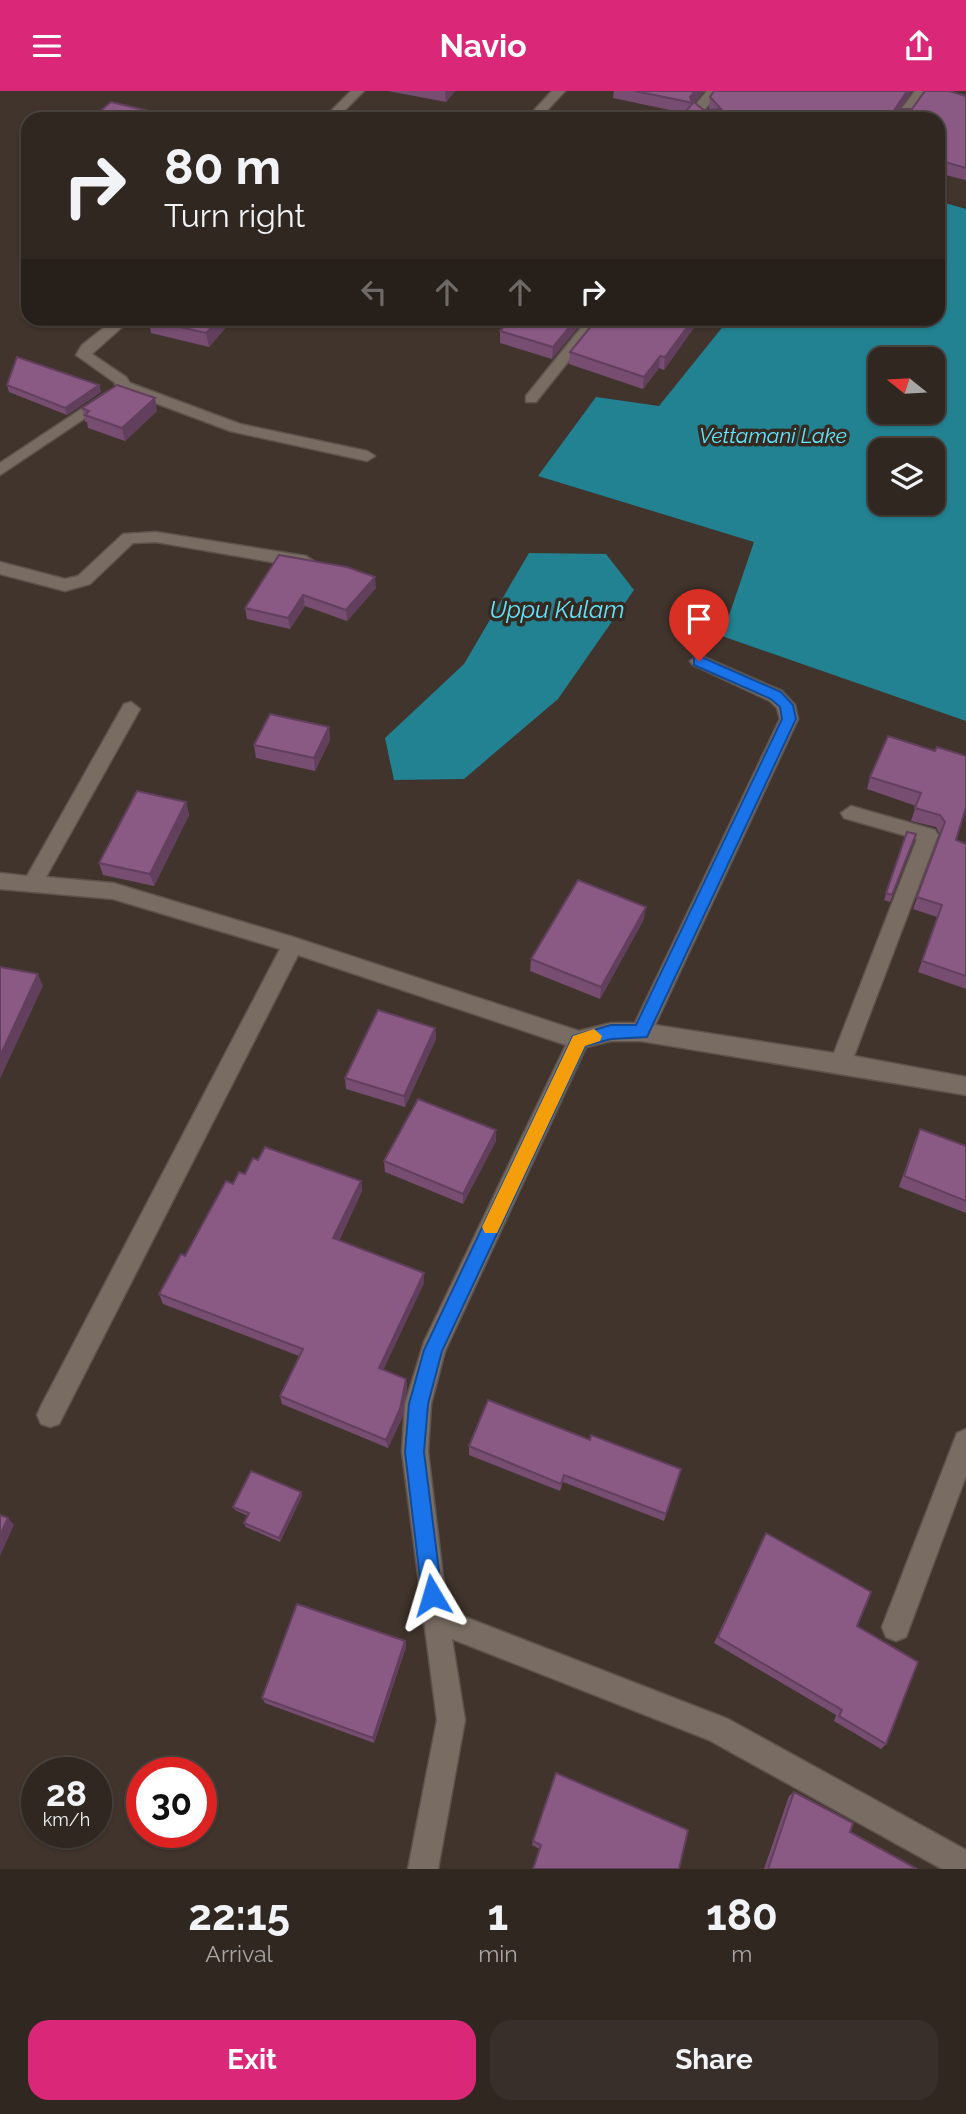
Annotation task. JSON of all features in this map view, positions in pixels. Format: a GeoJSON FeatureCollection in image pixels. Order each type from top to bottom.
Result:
{"type":"FeatureCollection","features":[{"type":"Feature","properties":{"kind":"street"},"geometry":{"type":"LineString","coordinates":[[336,112],[358,91]]}},
{"type":"Feature","properties":{"kind":"street"},"geometry":{"type":"LineString","coordinates":[[540,112],[559,91]]}},
{"type":"Feature","properties":{"kind":"street"},"geometry":{"type":"LineString","coordinates":[[700,112],[697,110],[714,91]]}},
{"type":"Feature","properties":{"kind":"street"},"geometry":{"type":"LineString","coordinates":[[906,112],[922,91]]}},
{"type":"Feature","properties":{"kind":"street"},"geometry":{"type":"LineString","coordinates":[[115,326],[87,348],[84,355],[121,380],[123,386]]}},
{"type":"Feature","properties":{"kind":"street"},"geometry":{"type":"LineString","coordinates":[[531,399],[589,326]]}},
{"type":"Feature","properties":{"kind":"street"},"geometry":{"type":"LineString","coordinates":[[123,386],[236,428],[367,456]]}},
{"type":"Feature","properties":{"kind":"street"},"geometry":{"type":"LineString","coordinates":[[0,470],[123,386]]}},
{"type":"Feature","properties":{"kind":"street"},"geometry":{"type":"LineString","coordinates":[[0,568],[65,585],[84,580],[129,538],[156,537],[327,565]]}},
{"type":"Feature","properties":{"kind":"street"},"geometry":{"type":"LineString","coordinates":[[641,1032],[789,719],[786,705],[776,696],[699,661]]}},
{"type":"Feature","properties":{"kind":"street"},"geometry":{"type":"LineString","coordinates":[[33,883],[131,709]]}},
{"type":"Feature","properties":{"kind":"street"},"geometry":{"type":"LineString","coordinates":[[841,1063],[929,835],[851,813]]}},
{"type":"Feature","properties":{"kind":"street"},"geometry":{"type":"LineString","coordinates":[[0,881],[113,891],[292,945],[579,1040],[611,1032],[641,1032],[841,1063],[966,1086]]}},
{"type":"Feature","properties":{"kind":"street"},"geometry":{"type":"LineString","coordinates":[[50,1415],[292,945]]}},
{"type":"Feature","properties":{"kind":"street"},"geometry":{"type":"LineString","coordinates":[[423,1869],[451,1720],[435,1619],[415,1452],[418,1404],[433,1350],[579,1040]]}},
{"type":"Feature","properties":{"kind":"street"},"geometry":{"type":"LineString","coordinates":[[896,1626],[966,1443]]}},
{"type":"Feature","properties":{"kind":"street"},"geometry":{"type":"LineString","coordinates":[[435,1619],[718,1729],[966,1866]]}},
{"type":"Feature","properties":{"kind":"water","name":"Vettamani Lake"},"geometry":{"type":"Polygon","coordinates":[[[945,203],[966,209],[966,721],[722,636],[754,542],[538,476],[596,397],[659,406],[723,326],[945,326],[945,203]]]}},
{"type":"Feature","properties":{"kind":"water","name":"Uppu Kulam"},"geometry":{"type":"Polygon","coordinates":[[[529,553],[606,554],[634,590],[558,699],[464,779],[394,780],[385,738],[464,664],[529,553]]]}},
{"type":"Feature","properties":{"kind":"building"},"geometry":{"type":"Polygon","coordinates":[[[635,91],[695,91],[690,97],[691,100],[704,110],[721,109],[710,97],[714,91],[907,91],[895,109],[912,109],[925,91],[949,91],[966,96],[966,168],[945,162],[945,112],[685,112],[693,103],[635,91]]]}},
{"type":"Feature","properties":{"kind":"building"},"geometry":{"type":"Polygon","coordinates":[[[111,102],[153,112],[99,112],[111,102]]]}},
{"type":"Feature","properties":{"kind":"building"},"geometry":{"type":"Polygon","coordinates":[[[175,326],[212,326],[206,333],[175,326]]]}},
{"type":"Feature","properties":{"kind":"building"},"geometry":{"type":"Polygon","coordinates":[[[504,326],[570,326],[553,347],[500,331],[504,326]]]}},
{"type":"Feature","properties":{"kind":"building"},"geometry":{"type":"Polygon","coordinates":[[[591,326],[688,326],[665,357],[660,356],[644,377],[570,352],[591,326]]]}},
{"type":"Feature","properties":{"kind":"building"},"geometry":{"type":"Polygon","coordinates":[[[17,357],[99,385],[65,408],[7,385],[17,357]]]}},
{"type":"Feature","properties":{"kind":"building"},"geometry":{"type":"Polygon","coordinates":[[[117,385],[155,398],[122,428],[85,415],[89,411],[82,408],[117,385]]]}},
{"type":"Feature","properties":{"kind":"building"},"geometry":{"type":"Polygon","coordinates":[[[279,555],[347,567],[375,577],[346,610],[303,595],[288,618],[245,608],[279,555]]]}},
{"type":"Feature","properties":{"kind":"building"},"geometry":{"type":"Polygon","coordinates":[[[270,714],[329,727],[314,758],[254,745],[270,714]]]}},
{"type":"Feature","properties":{"kind":"building"},"geometry":{"type":"Polygon","coordinates":[[[888,736],[935,751],[937,747],[966,756],[966,807],[956,840],[966,844],[966,976],[922,961],[942,905],[917,897],[945,822],[940,815],[915,808],[921,793],[870,777],[888,736]]]}},
{"type":"Feature","properties":{"kind":"building"},"geometry":{"type":"Polygon","coordinates":[[[137,791],[186,802],[150,874],[99,863],[137,791]]]}},
{"type":"Feature","properties":{"kind":"building"},"geometry":{"type":"Polygon","coordinates":[[[907,832],[916,834],[892,895],[886,893],[907,832]]]}},
{"type":"Feature","properties":{"kind":"building"},"geometry":{"type":"Polygon","coordinates":[[[578,880],[646,907],[601,987],[531,959],[578,880]]]}},
{"type":"Feature","properties":{"kind":"building"},"geometry":{"type":"Polygon","coordinates":[[[0,967],[38,974],[0,1056],[0,967]]]}},
{"type":"Feature","properties":{"kind":"building"},"geometry":{"type":"Polygon","coordinates":[[[378,1010],[435,1028],[404,1096],[345,1078],[378,1010]]]}},
{"type":"Feature","properties":{"kind":"building"},"geometry":{"type":"Polygon","coordinates":[[[418,1099],[496,1130],[463,1194],[384,1161],[418,1099]]]}},
{"type":"Feature","properties":{"kind":"building"},"geometry":{"type":"Polygon","coordinates":[[[920,1129],[966,1146],[966,1201],[904,1176],[920,1129]]]}},
{"type":"Feature","properties":{"kind":"building"},"geometry":{"type":"Polygon","coordinates":[[[265,1147],[361,1181],[333,1238],[424,1273],[379,1368],[406,1379],[400,1409],[386,1440],[280,1396],[303,1349],[159,1294],[181,1254],[185,1256],[226,1181],[233,1184],[239,1172],[245,1174],[253,1158],[258,1160],[265,1147]]]}},
{"type":"Feature","properties":{"kind":"building"},"geometry":{"type":"Polygon","coordinates":[[[488,1400],[590,1440],[591,1435],[681,1469],[666,1514],[564,1475],[561,1484],[469,1446],[488,1400]]]}},
{"type":"Feature","properties":{"kind":"building"},"geometry":{"type":"Polygon","coordinates":[[[251,1471],[301,1492],[279,1538],[244,1523],[249,1513],[233,1507],[251,1471]]]}},
{"type":"Feature","properties":{"kind":"building"},"geometry":{"type":"Polygon","coordinates":[[[0,1515],[8,1518],[0,1535],[0,1515]]]}},
{"type":"Feature","properties":{"kind":"building"},"geometry":{"type":"Polygon","coordinates":[[[766,1533],[871,1592],[857,1626],[918,1662],[886,1744],[839,1716],[842,1710],[718,1637],[766,1533]]]}},
{"type":"Feature","properties":{"kind":"building"},"geometry":{"type":"Polygon","coordinates":[[[297,1604],[405,1641],[373,1738],[262,1698],[297,1604]]]}},
{"type":"Feature","properties":{"kind":"building"},"geometry":{"type":"Polygon","coordinates":[[[556,1773],[688,1830],[679,1869],[533,1869],[541,1845],[533,1841],[556,1773]]]}},
{"type":"Feature","properties":{"kind":"building"},"geometry":{"type":"Polygon","coordinates":[[[794,1792],[853,1823],[850,1832],[917,1869],[768,1869],[794,1792]]]}},
{"type":"Feature","properties":{"kind":"slow traffic"},"geometry":{"type":"LineString","coordinates":[[491,1227],[579,1040],[594,1036]]}},
{"type":"Feature","properties":{"kind":"route"},"geometry":{"type":"LineString","coordinates":[[432,1595],[415,1452],[418,1404],[433,1350],[579,1040],[611,1032],[641,1032],[785,734],[789,719],[786,705],[776,696],[699,661]]}}]}
